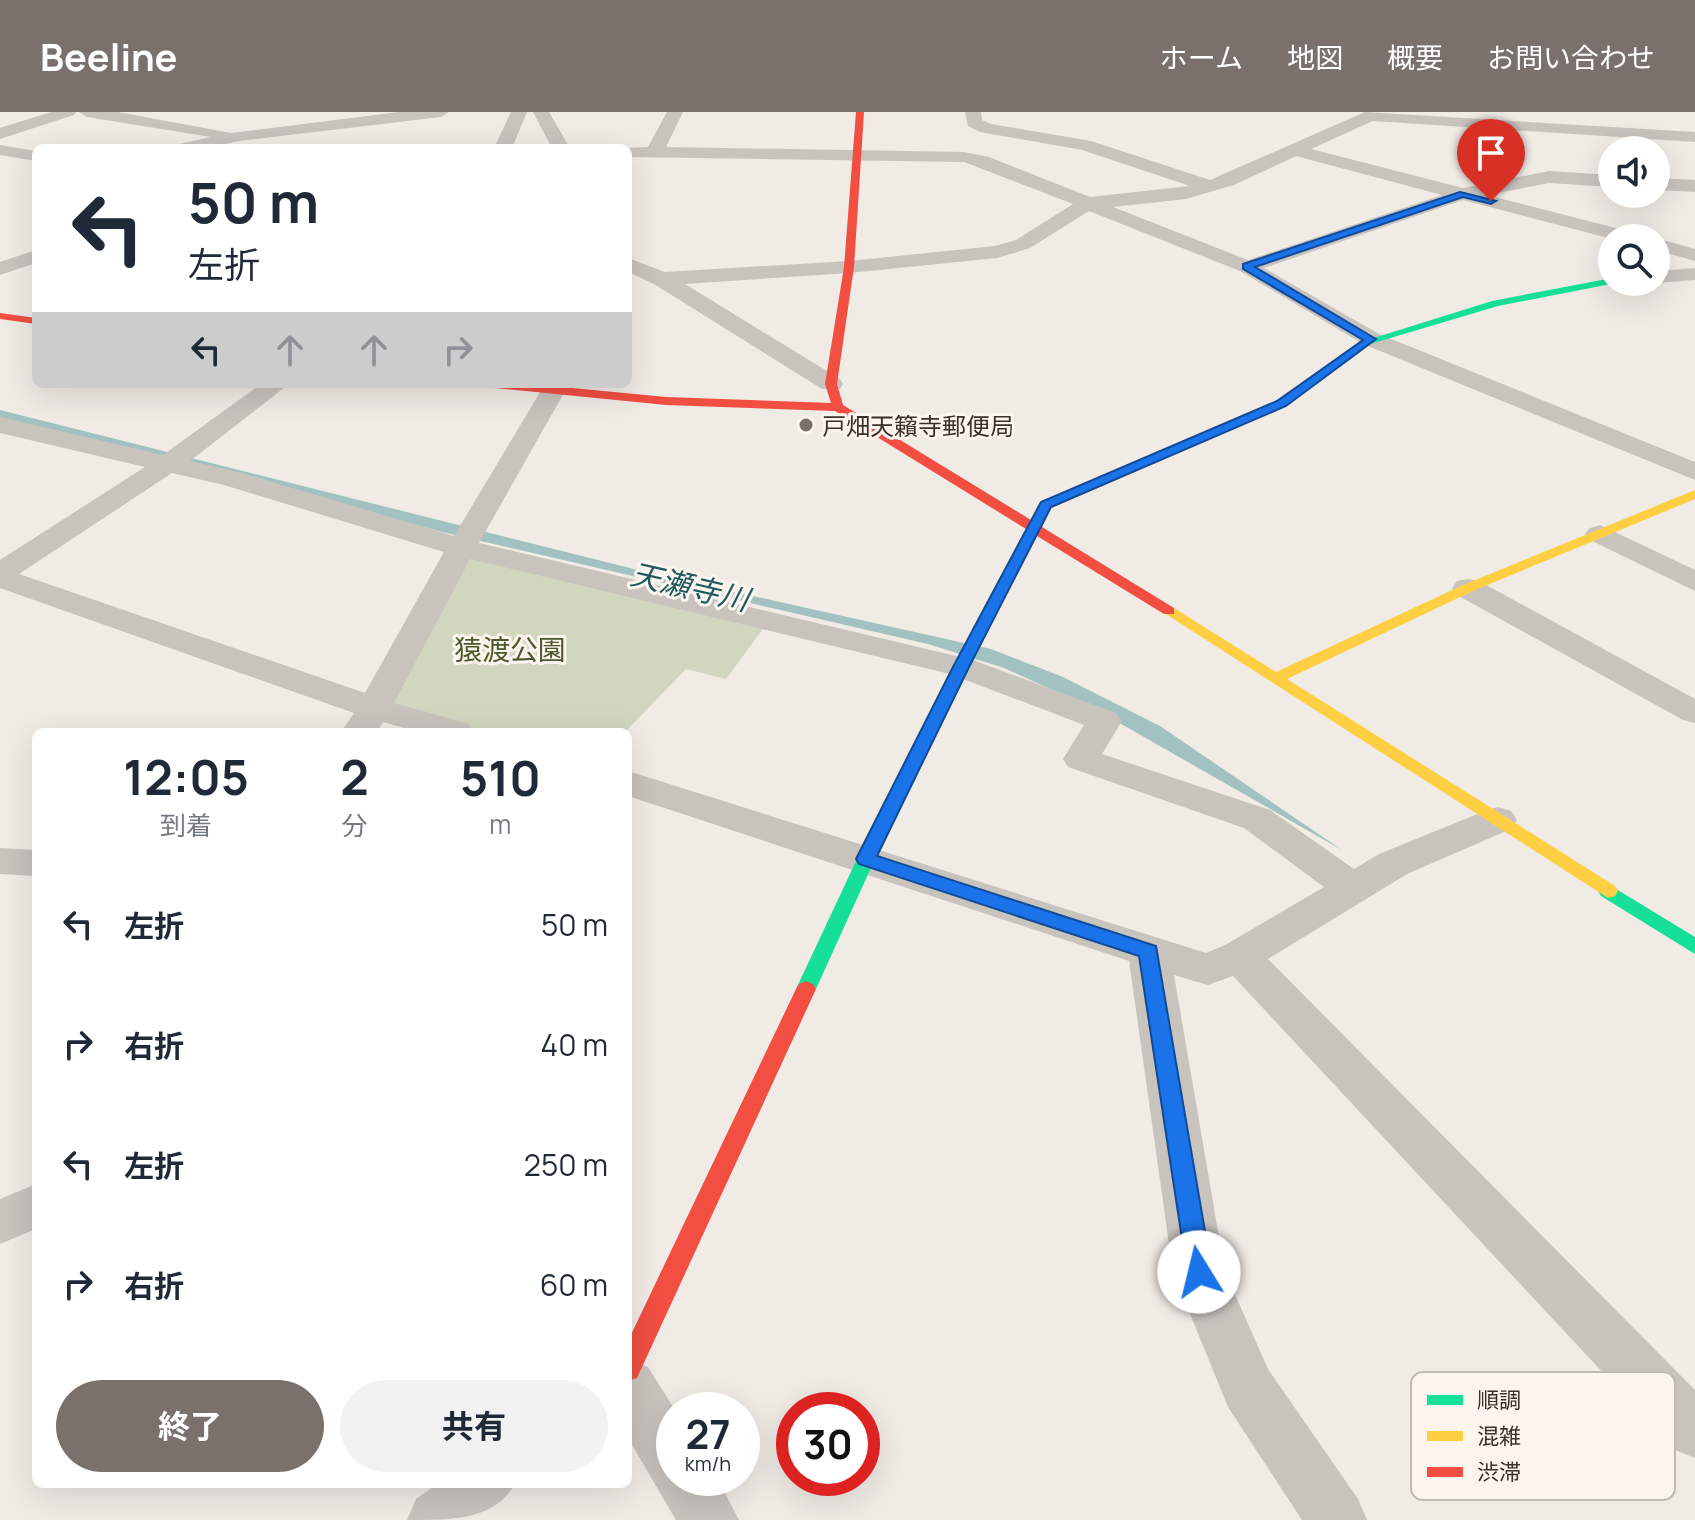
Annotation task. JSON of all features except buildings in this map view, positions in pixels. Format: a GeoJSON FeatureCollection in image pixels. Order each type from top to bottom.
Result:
{"type":"FeatureCollection","features":[{"type":"Feature","properties":{"kind":"street"},"geometry":{"type":"LineString","coordinates":[[0,134],[68,112]]}},
{"type":"Feature","properties":{"kind":"street"},"geometry":{"type":"LineString","coordinates":[[87,112],[239,136]]}},
{"type":"Feature","properties":{"kind":"street"},"geometry":{"type":"LineString","coordinates":[[203,144],[239,136],[441,112]]}},
{"type":"Feature","properties":{"kind":"street"},"geometry":{"type":"LineString","coordinates":[[505,144],[519,112]]}},
{"type":"Feature","properties":{"kind":"street"},"geometry":{"type":"LineString","coordinates":[[541,112],[559,144]]}},
{"type":"Feature","properties":{"kind":"street"},"geometry":{"type":"LineString","coordinates":[[655,151],[675,112]]}},
{"type":"Feature","properties":{"kind":"street"},"geometry":{"type":"LineString","coordinates":[[838,407],[831,384],[849,267],[860,112]]}},
{"type":"Feature","properties":{"kind":"street"},"geometry":{"type":"LineString","coordinates":[[973,112],[974,122],[986,128],[1085,145],[1206,185]]}},
{"type":"Feature","properties":{"kind":"street"},"geometry":{"type":"LineString","coordinates":[[662,279],[849,267],[997,252],[1023,244],[1088,203],[1179,195],[1227,181],[1375,114],[1695,137]]}},
{"type":"Feature","properties":{"kind":"street"},"geometry":{"type":"LineString","coordinates":[[0,150],[32,155]]}},
{"type":"Feature","properties":{"kind":"street"},"geometry":{"type":"LineString","coordinates":[[1296,151],[1598,229]]}},
{"type":"Feature","properties":{"kind":"street"},"geometry":{"type":"LineString","coordinates":[[632,152],[856,154],[973,159],[1247,267],[1371,339],[1695,472]]}},
{"type":"Feature","properties":{"kind":"street"},"geometry":{"type":"LineString","coordinates":[[1247,267],[1463,194],[1549,177],[1598,180]]}},
{"type":"Feature","properties":{"kind":"street"},"geometry":{"type":"LineString","coordinates":[[1670,185],[1695,186]]}},
{"type":"Feature","properties":{"kind":"street"},"geometry":{"type":"LineString","coordinates":[[1670,248],[1695,255]]}},
{"type":"Feature","properties":{"kind":"street"},"geometry":{"type":"LineString","coordinates":[[0,269],[32,257]]}},
{"type":"Feature","properties":{"kind":"street"},"geometry":{"type":"LineString","coordinates":[[632,266],[662,279],[831,384]]}},
{"type":"Feature","properties":{"kind":"street"},"geometry":{"type":"LineString","coordinates":[[1670,276],[1695,274]]}},
{"type":"Feature","properties":{"kind":"street"},"geometry":{"type":"LineString","coordinates":[[632,1360],[866,859],[1046,505],[1281,404],[1371,339],[1496,303],[1598,284]]}},
{"type":"Feature","properties":{"kind":"street"},"geometry":{"type":"LineString","coordinates":[[0,316],[32,320]]}},
{"type":"Feature","properties":{"kind":"street"},"geometry":{"type":"LineString","coordinates":[[0,576],[176,459],[272,388]]}},
{"type":"Feature","properties":{"kind":"street"},"geometry":{"type":"LineString","coordinates":[[366,720],[556,388],[771,407],[838,407],[1276,678],[1695,947]]}},
{"type":"Feature","properties":{"kind":"street"},"geometry":{"type":"LineString","coordinates":[[0,425],[117,454],[176,459],[232,479],[467,539],[967,656],[1104,721],[1081,759],[1257,819],[1353,888]]}},
{"type":"Feature","properties":{"kind":"street"},"geometry":{"type":"LineString","coordinates":[[1276,678],[1468,588],[1695,494]]}},
{"type":"Feature","properties":{"kind":"street"},"geometry":{"type":"LineString","coordinates":[[1600,534],[1695,582]]}},
{"type":"Feature","properties":{"kind":"street"},"geometry":{"type":"LineString","coordinates":[[0,576],[366,720],[426,728]]}},
{"type":"Feature","properties":{"kind":"street"},"geometry":{"type":"LineString","coordinates":[[1468,588],[1695,713]]}},
{"type":"Feature","properties":{"kind":"street"},"geometry":{"type":"LineString","coordinates":[[632,784],[1208,969],[1240,956],[1393,864],[1498,820]]}},
{"type":"Feature","properties":{"kind":"street"},"geometry":{"type":"LineString","coordinates":[[0,861],[32,863]]}},
{"type":"Feature","properties":{"kind":"street"},"geometry":{"type":"LineString","coordinates":[[1149,952],[1199,1272],[1248,1388],[1337,1520]]}},
{"type":"Feature","properties":{"kind":"street"},"geometry":{"type":"LineString","coordinates":[[1240,956],[1639,1372]]}},
{"type":"Feature","properties":{"kind":"street"},"geometry":{"type":"LineString","coordinates":[[0,1222],[32,1208]]}},
{"type":"Feature","properties":{"kind":"street"},"geometry":{"type":"LineString","coordinates":[[632,1393],[656,1432]]}},
{"type":"Feature","properties":{"kind":"street"},"geometry":{"type":"LineString","coordinates":[[1675,1409],[1695,1430]]}},
{"type":"Feature","properties":{"kind":"street"},"geometry":{"type":"LineString","coordinates":[[437,1520],[481,1488]]}},
{"type":"Feature","properties":{"kind":"street"},"geometry":{"type":"LineString","coordinates":[[695,1496],[709,1520]]}},
{"type":"Feature","properties":{"kind":"green space","name":"猿渡公園"},"geometry":{"type":"Polygon","coordinates":[[[465,554],[768,622],[726,679],[686,669],[629,728],[463,728],[385,705],[465,554]]]}},
{"type":"Feature","properties":{"kind":"water","name":"天瀬寺川"},"geometry":{"type":"Polygon","coordinates":[[[0,410],[658,575],[991,649],[1063,677],[1160,726],[1342,850],[1095,709],[1004,668],[928,644],[446,533],[146,454],[0,420],[0,410]]]}},
{"type":"Feature","properties":{"kind":"traffic: fast"},"geometry":{"type":"LineString","coordinates":[[1367,342],[1496,303],[1598,284]]}},
{"type":"Feature","properties":{"kind":"traffic: fast"},"geometry":{"type":"LineString","coordinates":[[806,989],[866,859],[987,617]]}},
{"type":"Feature","properties":{"kind":"traffic: fast"},"geometry":{"type":"LineString","coordinates":[[1608,891],[1695,947]]}},
{"type":"Feature","properties":{"kind":"traffic: slow"},"geometry":{"type":"LineString","coordinates":[[1276,678],[1468,588],[1695,494]]}},
{"type":"Feature","properties":{"kind":"traffic: slow"},"geometry":{"type":"LineString","coordinates":[[1169,611],[1608,891]]}},
{"type":"Feature","properties":{"kind":"traffic: jam"},"geometry":{"type":"LineString","coordinates":[[860,112],[849,267],[831,384],[838,407],[1169,611]]}},
{"type":"Feature","properties":{"kind":"traffic: jam"},"geometry":{"type":"LineString","coordinates":[[0,316],[32,320]]}},
{"type":"Feature","properties":{"kind":"traffic: jam"},"geometry":{"type":"LineString","coordinates":[[987,617],[1046,505],[1281,404],[1367,342]]}},
{"type":"Feature","properties":{"kind":"traffic: jam"},"geometry":{"type":"LineString","coordinates":[[535,388],[666,401],[838,407]]}},
{"type":"Feature","properties":{"kind":"traffic: jam"},"geometry":{"type":"LineString","coordinates":[[632,1360],[806,989]]}},
{"type":"Feature","properties":{"kind":"place","name":"戸畑天籟寺郵便局"},"geometry":{"type":"Point","coordinates":[806,425]}},
{"type":"Feature","properties":{"kind":"route"},"geometry":{"type":"LineString","coordinates":[[1199,1272],[1149,952],[866,859],[1046,505],[1281,404],[1371,339],[1247,267],[1463,194],[1491,201]]}}]}
